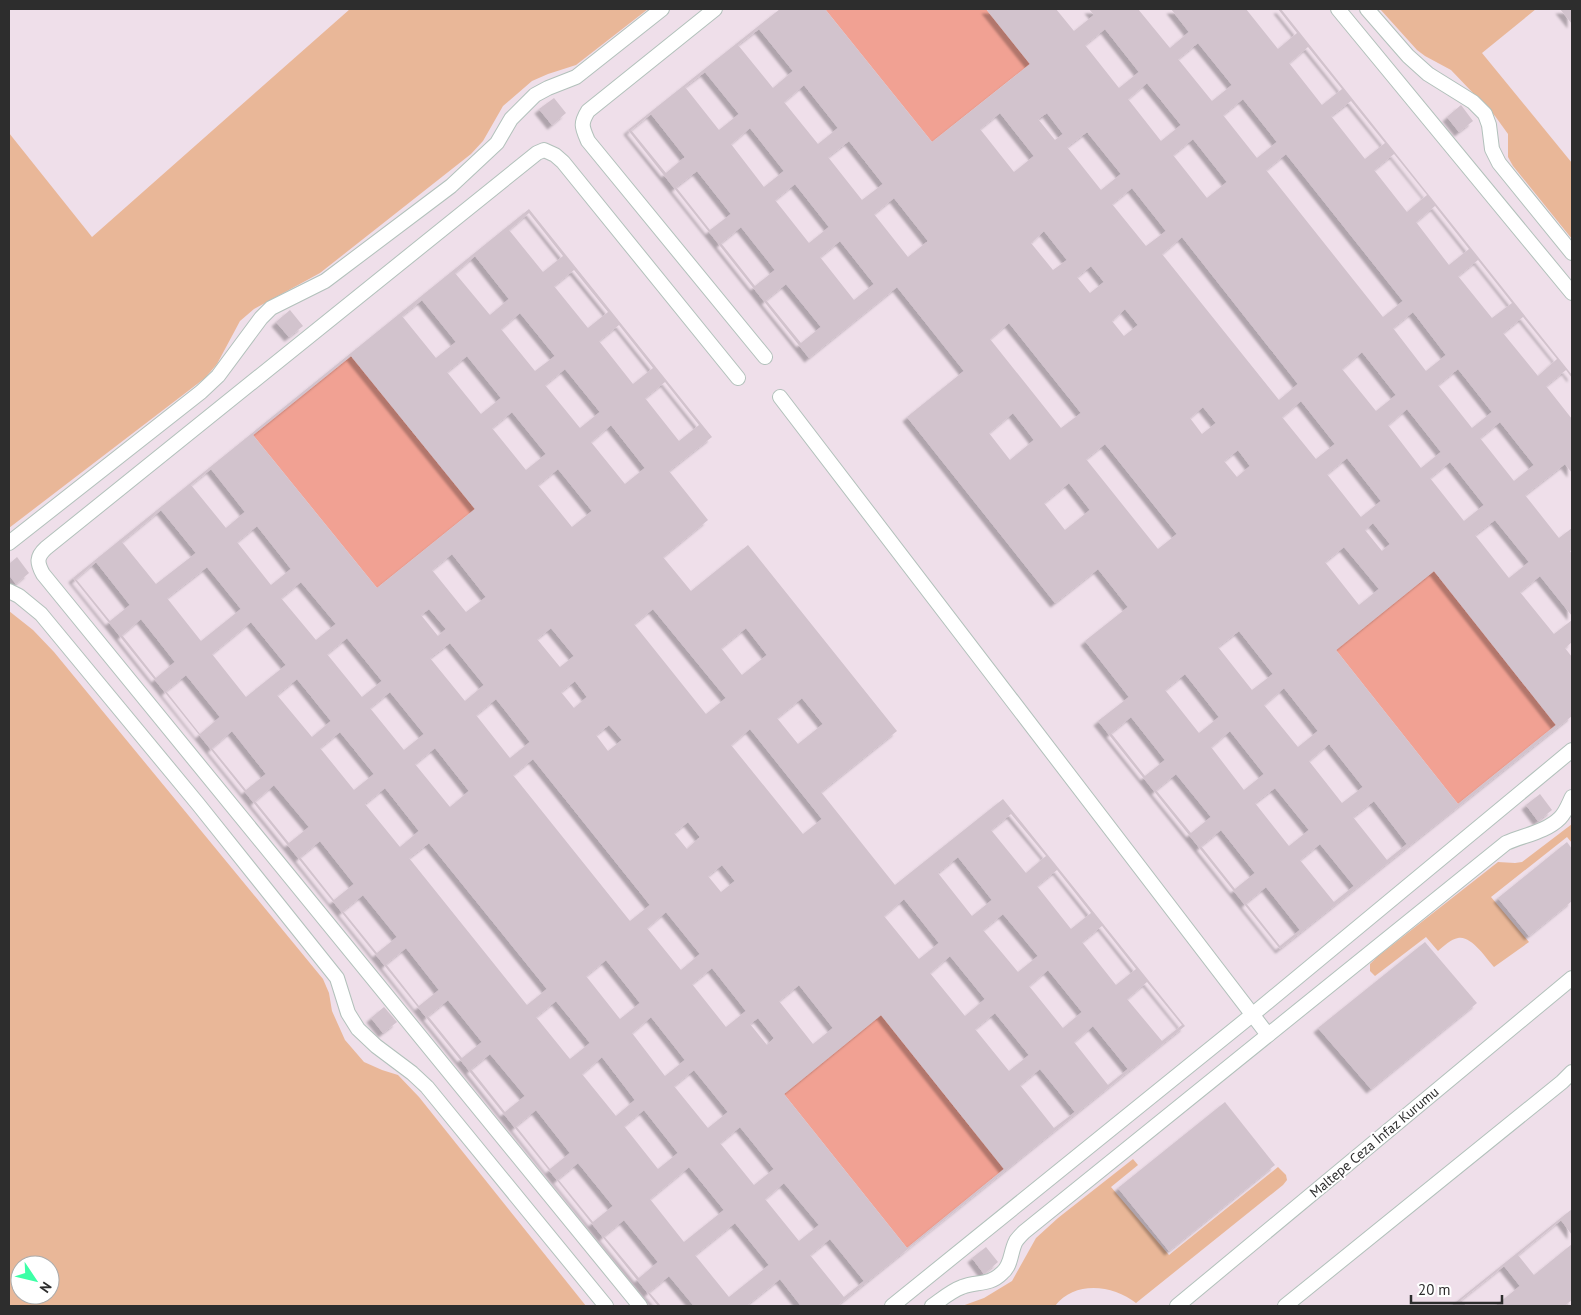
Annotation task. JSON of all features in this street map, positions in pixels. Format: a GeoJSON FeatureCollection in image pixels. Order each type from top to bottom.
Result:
{"type":"FeatureCollection","features":[{"type":"Feature","properties":{"kind":"lane"},"geometry":{"type":"LineString","coordinates":[[9,543],[201,392],[218,376],[261,318],[271,308],[325,282],[451,186],[497,143],[511,119],[535,95],[555,84],[576,77],[662,9]]}},
{"type":"Feature","properties":{"kind":"lane"},"geometry":{"type":"LineString","coordinates":[[715,9],[588,112],[583,120],[582,129],[588,141],[765,357]]}},
{"type":"Feature","properties":{"kind":"lane"},"geometry":{"type":"LineString","coordinates":[[1338,9],[1572,293]]}},
{"type":"Feature","properties":{"kind":"lane"},"geometry":{"type":"LineString","coordinates":[[1367,9],[1408,56],[1428,74],[1473,102],[1485,114],[1489,125],[1492,149],[1499,163],[1572,253]]}},
{"type":"Feature","properties":{"kind":"lane"},"geometry":{"type":"LineString","coordinates":[[640,1306],[43,574],[38,566],[38,559],[40,553],[46,548],[537,153],[544,150],[555,155],[563,162],[738,378]]}},
{"type":"Feature","properties":{"kind":"lane"},"geometry":{"type":"LineString","coordinates":[[780,397],[1268,1035]]}},
{"type":"Feature","properties":{"kind":"lane"},"geometry":{"type":"LineString","coordinates":[[9,591],[19,596],[42,614],[223,834],[337,978],[348,1013],[358,1029],[427,1087],[606,1306]]}},
{"type":"Feature","properties":{"kind":"lane"},"geometry":{"type":"LineString","coordinates":[[892,1306],[1252,1014],[1572,750]]}},
{"type":"Feature","properties":{"kind":"lane"},"geometry":{"type":"LineString","coordinates":[[932,1306],[953,1291],[964,1286],[985,1283],[1003,1273],[1009,1265],[1016,1242],[1024,1232],[1506,843],[1552,825],[1562,816],[1572,797]]}},
{"type":"Feature","properties":{"kind":"lane","name":"Maltepe Ceza İnfaz Kurumu"},"geometry":{"type":"LineString","coordinates":[[1177,1306],[1572,978]]}},
{"type":"Feature","properties":{"kind":"lane"},"geometry":{"type":"LineString","coordinates":[[1286,1306],[1572,1072]]}},
{"type":"Feature","properties":{"kind":"shaded area"},"geometry":{"type":"Polygon","coordinates":[[[350,9],[648,9],[576,65],[532,81],[503,106],[483,141],[471,154],[320,273],[254,309],[240,321],[217,364],[205,378],[9,528],[9,133],[92,237],[350,9]]]}},
{"type":"Feature","properties":{"kind":"shaded area"},"geometry":{"type":"Polygon","coordinates":[[[825,9],[986,9],[1030,64],[932,142],[825,9]]]}},
{"type":"Feature","properties":{"kind":"shaded area"},"geometry":{"type":"Polygon","coordinates":[[[1380,9],[1536,9],[1482,53],[1572,163],[1572,239],[1513,166],[1508,157],[1508,134],[1495,116],[1451,70],[1417,50],[1380,9]]]}},
{"type":"Feature","properties":{"kind":"shaded area"},"geometry":{"type":"Polygon","coordinates":[[[351,356],[475,509],[377,588],[253,435],[351,356]]]}},
{"type":"Feature","properties":{"kind":"shaded area"},"geometry":{"type":"Polygon","coordinates":[[[1434,571],[1556,725],[1458,804],[1336,650],[1434,571]]]}},
{"type":"Feature","properties":{"kind":"shaded area"},"geometry":{"type":"Polygon","coordinates":[[[9,611],[33,630],[54,652],[323,979],[329,993],[332,1011],[345,1040],[364,1062],[398,1075],[419,1097],[586,1306],[9,1306],[9,611]]]}},
{"type":"Feature","properties":{"kind":"shaded area"},"geometry":{"type":"Polygon","coordinates":[[[1572,824],[1572,843],[1567,837],[1491,897],[1529,942],[1494,967],[1478,948],[1468,940],[1463,938],[1455,939],[1438,951],[1426,937],[1375,976],[1370,971],[1370,964],[1377,957],[1498,862],[1522,862],[1572,824]]]}},
{"type":"Feature","properties":{"kind":"shaded area"},"geometry":{"type":"Polygon","coordinates":[[[881,1015],[1004,1169],[907,1248],[784,1094],[881,1015]]]}},
{"type":"Feature","properties":{"kind":"shaded area"},"geometry":{"type":"Polygon","coordinates":[[[1133,1159],[1138,1165],[1111,1187],[1169,1255],[1278,1167],[1286,1175],[1287,1180],[1136,1303],[1116,1292],[1094,1288],[1073,1292],[1055,1306],[962,1306],[984,1298],[1012,1281],[1036,1238],[1058,1218],[1133,1159]]]}},
{"type":"Feature","properties":{"kind":"building"},"geometry":{"type":"Polygon","coordinates":[[[780,9],[825,9],[932,142],[1030,64],[986,9],[1056,9],[1074,31],[1094,15],[1089,9],[1138,9],[1170,48],[1189,32],[1171,9],[1246,9],[1278,49],[1297,33],[1278,9],[1281,9],[1572,375],[1572,378],[1566,370],[1546,386],[1572,419],[1572,473],[1565,464],[1525,495],[1559,538],[1572,528],[1572,550],[1570,551],[1572,554],[1572,616],[1540,576],[1520,592],[1554,634],[1572,620],[1572,642],[1565,648],[1572,657],[1572,716],[1280,949],[1098,721],[1129,697],[1085,641],[1128,607],[1098,569],[1055,603],[907,417],[964,371],[897,287],[809,358],[628,130],[780,9]],[[759,29],[738,45],[773,88],[793,71],[759,29]],[[1105,29],[1085,45],[1119,88],[1139,72],[1105,29]],[[1198,43],[1178,59],[1212,101],[1232,85],[1198,43]],[[1308,47],[1289,63],[1322,105],[1342,89],[1308,47]],[[705,72],[685,87],[719,130],[739,114],[705,72]],[[1147,83],[1128,99],[1161,141],[1181,125],[1147,83]],[[804,85],[784,102],[818,144],[838,128],[804,85]],[[1243,99],[1223,115],[1257,158],[1277,142],[1243,99]],[[1351,101],[1331,116],[1365,159],[1385,143],[1351,101]],[[1000,113],[980,129],[1014,172],[1034,156],[1000,113]],[[1047,113],[1038,119],[1055,140],[1063,134],[1047,113]],[[651,114],[631,130],[666,173],[685,157],[651,114]],[[750,128],[731,144],[764,187],[784,171],[750,128]],[[1087,132],[1067,147],[1101,190],[1121,174],[1087,132]],[[1193,139],[1173,155],[1207,198],[1227,182],[1193,139]],[[849,141],[828,157],[862,200],[883,184],[849,141]],[[1286,154],[1266,170],[1383,317],[1403,301],[1286,154]],[[1394,154],[1374,170],[1407,212],[1427,195],[1394,154]],[[697,171],[676,187],[710,230],[731,214],[697,171]],[[795,184],[775,200],[809,243],[829,227],[795,184]],[[1132,188],[1112,204],[1146,246],[1166,231],[1132,188]],[[894,198],[874,214],[908,257],[928,241],[894,198]],[[1435,206],[1416,222],[1449,265],[1469,249],[1435,206]],[[741,227],[721,243],[755,286],[775,270],[741,227]],[[1044,231],[1031,243],[1053,270],[1067,260],[1044,231]],[[1182,237],[1162,254],[1279,400],[1298,384],[1182,237]],[[840,241],[820,257],[854,300],[874,284],[840,241]],[[1478,260],[1458,276],[1492,318],[1512,303],[1478,260]],[[1091,266],[1077,277],[1090,293],[1104,282],[1091,266]],[[786,284],[766,300],[801,343],[821,327],[786,284]],[[1125,309],[1112,321],[1124,336],[1138,325],[1125,309]],[[1413,312],[1393,328],[1426,371],[1446,355],[1413,312]],[[1523,317],[1503,333],[1538,376],[1557,359],[1523,317]],[[1009,323],[990,339],[1061,428],[1081,413],[1009,323]],[[1362,352],[1342,369],[1376,411],[1396,395],[1362,352]],[[1458,369],[1438,385],[1472,428],[1492,412],[1458,369]],[[1301,401],[1282,417],[1316,459],[1335,444],[1301,401]],[[1203,407],[1190,418],[1202,434],[1216,423],[1203,407]],[[1407,409],[1388,425],[1421,468],[1441,452],[1407,409]],[[1013,413],[989,433],[1010,460],[1034,440],[1013,413]],[[1500,422],[1480,438],[1514,481],[1534,465],[1500,422]],[[1105,444],[1086,459],[1158,549],[1177,534],[1105,444]],[[1238,450],[1224,461],[1237,477],[1250,466],[1238,450]],[[1347,458],[1327,474],[1361,517],[1381,501],[1347,458]],[[1450,462],[1430,478],[1464,521],[1484,505],[1450,462]],[[1069,483],[1044,503],[1065,530],[1090,510],[1069,483]],[[1495,520],[1475,535],[1509,578],[1529,562],[1495,520]],[[1373,523],[1365,530],[1382,551],[1390,544],[1373,523]],[[1344,547],[1325,562],[1359,605],[1379,589],[1344,547]],[[1434,571],[1336,650],[1458,804],[1556,725],[1434,571]],[[1239,631],[1218,647],[1252,690],[1273,674],[1239,631]],[[1185,674],[1165,690],[1199,733],[1219,717],[1185,674]],[[1284,688],[1264,705],[1298,747],[1318,731],[1284,688]],[[1131,717],[1111,733],[1145,776],[1165,760],[1131,717]],[[1230,731],[1211,747],[1244,790],[1264,774],[1230,731]],[[1329,744],[1309,761],[1342,803],[1363,787],[1329,744]],[[1176,774],[1156,790],[1191,833],[1211,817],[1176,774]],[[1275,788],[1255,803],[1289,846],[1309,830],[1275,788]],[[1374,801],[1353,817],[1387,860],[1407,844],[1374,801]],[[1221,830],[1201,846],[1235,889],[1255,873],[1221,830]],[[1320,844],[1300,860],[1334,902],[1354,886],[1320,844]],[[1266,887],[1246,903],[1280,946],[1300,930],[1266,887]]]}},
{"type":"Feature","properties":{"kind":"building"},"geometry":{"type":"Polygon","coordinates":[[[1560,9],[1572,9],[1572,24],[1560,9]]]}},
{"type":"Feature","properties":{"kind":"building"},"geometry":{"type":"Polygon","coordinates":[[[554,98],[566,113],[552,125],[539,109],[554,98]]]}},
{"type":"Feature","properties":{"kind":"building"},"geometry":{"type":"Polygon","coordinates":[[[1461,105],[1473,121],[1459,132],[1447,117],[1461,105]]]}},
{"type":"Feature","properties":{"kind":"building"},"geometry":{"type":"Polygon","coordinates":[[[529,209],[712,437],[669,471],[708,520],[663,557],[691,591],[748,545],[897,731],[821,792],[895,885],[1003,799],[1185,1026],[837,1306],[801,1306],[780,1279],[746,1306],[694,1306],[669,1276],[649,1292],[661,1306],[658,1306],[73,578],[529,209]],[[529,213],[509,230],[543,272],[563,256],[529,213]],[[475,256],[455,273],[490,315],[509,299],[475,256]],[[574,270],[554,286],[588,328],[608,312],[574,270]],[[422,300],[402,316],[436,358],[456,342],[422,300]],[[520,313],[501,329],[535,371],[555,356],[520,313]],[[619,325],[599,341],[633,384],[653,368],[619,325]],[[351,356],[253,435],[377,588],[475,509],[351,356]],[[467,356],[447,372],[481,414],[501,398],[467,356]],[[565,369],[545,385],[580,428],[600,412],[565,369]],[[665,382],[645,398],[679,441],[699,425],[665,382]],[[512,412],[492,428],[526,470],[546,454],[512,412]],[[611,425],[591,442],[625,484],[645,468],[611,425]],[[211,469],[191,485],[226,528],[245,512],[211,469]],[[558,469],[538,485],[572,527],[592,511],[558,469]],[[161,510],[122,542],[156,584],[196,553],[161,510]],[[257,526],[237,542],[271,585],[291,569],[257,526]],[[452,554],[432,570],[466,612],[486,597],[452,554]],[[96,562],[76,579],[110,621],[130,605],[96,562]],[[207,567],[167,598],[201,641],[241,609],[207,567]],[[301,582],[281,598],[316,640],[336,624],[301,582]],[[429,609],[421,615],[438,636],[446,629],[429,609]],[[653,609],[634,624],[706,714],[726,698],[653,609]],[[141,619],[122,635],[156,678],[175,662],[141,619]],[[251,622],[212,654],[246,697],[286,665],[251,622]],[[551,628],[537,639],[560,667],[574,656],[551,628]],[[746,628],[721,648],[742,675],[767,655],[746,628]],[[347,638],[327,654],[362,697],[382,681],[347,638]],[[450,643],[430,658],[465,701],[484,685],[450,643]],[[186,675],[166,691],[200,734],[220,717],[186,675]],[[297,679],[277,695],[312,737],[331,721],[297,679]],[[575,681],[561,692],[574,708],[587,697],[575,681]],[[390,692],[370,708],[404,750],[424,734],[390,692]],[[802,698],[777,718],[798,744],[823,724],[802,698]],[[496,699],[476,715],[510,758],[530,742],[496,699]],[[609,725],[596,735],[608,751],[622,740],[609,725]],[[750,729],[731,745],[803,834],[822,819],[750,729]],[[232,731],[212,748],[246,790],[266,774],[232,731]],[[340,732],[320,748],[354,790],[374,774],[340,732]],[[435,748],[415,764],[450,807],[469,791],[435,748]],[[533,759],[513,775],[630,921],[650,905],[533,759]],[[274,785],[255,801],[289,843],[309,827],[274,785]],[[385,788],[365,804],[400,847],[419,831],[385,788]],[[1011,814],[991,830],[1026,873],[1046,856],[1011,814]],[[688,822],[674,833],[687,849],[700,837],[688,822]],[[320,841],[300,857],[334,900],[354,884],[320,841]],[[429,843],[409,858],[527,1005],[547,989],[429,843]],[[958,857],[938,873],[972,916],[992,900],[958,857]],[[722,865],[708,876],[721,892],[735,881],[722,865]],[[1057,870],[1037,886],[1071,929],[1091,913],[1057,870]],[[363,895],[343,911],[377,953],[397,937],[363,895]],[[904,899],[884,916],[919,959],[939,943],[904,899]],[[666,912],[647,928],[681,970],[700,954],[666,912]],[[1003,914],[983,930],[1018,972],[1038,956],[1003,914]],[[1102,926],[1082,942],[1116,985],[1136,969],[1102,926]],[[406,948],[386,964],[419,1006],[439,990],[406,948]],[[950,956],[930,973],[965,1016],[985,999],[950,956]],[[606,960],[586,976],[620,1019],[640,1003],[606,960]],[[712,968],[692,984],[726,1027],[746,1011],[712,968]],[[1048,970],[1029,986],[1063,1028],[1082,1012],[1048,970]],[[1147,982],[1127,999],[1162,1041],[1182,1025],[1147,982]],[[799,985],[779,1001],[813,1044],[833,1028],[799,985]],[[448,1000],[428,1016],[462,1058],[482,1042],[448,1000]],[[556,1001],[536,1017],[570,1059],[590,1043],[556,1001]],[[995,1013],[975,1029],[1009,1071],[1029,1055],[995,1013]],[[881,1015],[784,1094],[907,1248],[1004,1169],[881,1015]],[[651,1017],[632,1033],[665,1076],[685,1060],[651,1017]],[[758,1018],[750,1024],[767,1045],[774,1038],[758,1018]],[[1093,1026],[1074,1042],[1108,1085],[1128,1069],[1093,1026]],[[490,1054],[471,1069],[505,1112],[525,1096],[490,1054]],[[602,1057],[582,1074],[616,1116],[635,1100],[602,1057]],[[1040,1069],[1020,1085],[1054,1128],[1075,1112],[1040,1069]],[[694,1070],[674,1086],[708,1128],[728,1112],[694,1070]],[[536,1110],[516,1126],[550,1169],[570,1153],[536,1110]],[[644,1110],[624,1126],[658,1169],[678,1153],[644,1110]],[[740,1127],[720,1143],[754,1185],[774,1169],[740,1127]],[[578,1163],[558,1179],[593,1222],[613,1206],[578,1163]],[[689,1167],[650,1199],[684,1242],[724,1210],[689,1167]],[[784,1183],[765,1199],[799,1241],[819,1225],[784,1183]],[[624,1220],[604,1236],[639,1278],[658,1262],[624,1220]],[[735,1223],[695,1255],[729,1297],[769,1265],[735,1223]],[[830,1239],[810,1255],[844,1297],[864,1281],[830,1239]]]}},
{"type":"Feature","properties":{"kind":"building"},"geometry":{"type":"Polygon","coordinates":[[[290,310],[303,326],[289,337],[276,322],[290,310]]]}},
{"type":"Feature","properties":{"kind":"building"},"geometry":{"type":"Polygon","coordinates":[[[17,557],[29,573],[16,584],[9,575],[9,564],[17,557]]]}},
{"type":"Feature","properties":{"kind":"building"},"geometry":{"type":"Polygon","coordinates":[[[1540,794],[1552,810],[1538,821],[1526,805],[1540,794]]]}},
{"type":"Feature","properties":{"kind":"building"},"geometry":{"type":"Polygon","coordinates":[[[1567,842],[1572,849],[1572,901],[1529,936],[1498,898],[1567,842]]]}},
{"type":"Feature","properties":{"kind":"building"},"geometry":{"type":"Polygon","coordinates":[[[1425,942],[1477,1003],[1371,1089],[1318,1028],[1425,942]]]}},
{"type":"Feature","properties":{"kind":"building"},"geometry":{"type":"Polygon","coordinates":[[[384,1007],[397,1022],[383,1033],[371,1018],[384,1007]]]}},
{"type":"Feature","properties":{"kind":"building"},"geometry":{"type":"Polygon","coordinates":[[[1225,1102],[1275,1165],[1169,1251],[1118,1188],[1225,1102]]]}},
{"type":"Feature","properties":{"kind":"building"},"geometry":{"type":"Polygon","coordinates":[[[1572,1209],[1572,1235],[1561,1220],[1518,1255],[1534,1275],[1572,1244],[1572,1300],[1564,1306],[1495,1306],[1520,1286],[1504,1266],[1461,1300],[1466,1306],[1451,1306],[1572,1209]]]}},
{"type":"Feature","properties":{"kind":"building"},"geometry":{"type":"Polygon","coordinates":[[[986,1247],[998,1262],[984,1274],[972,1258],[986,1247]]]}}]}
